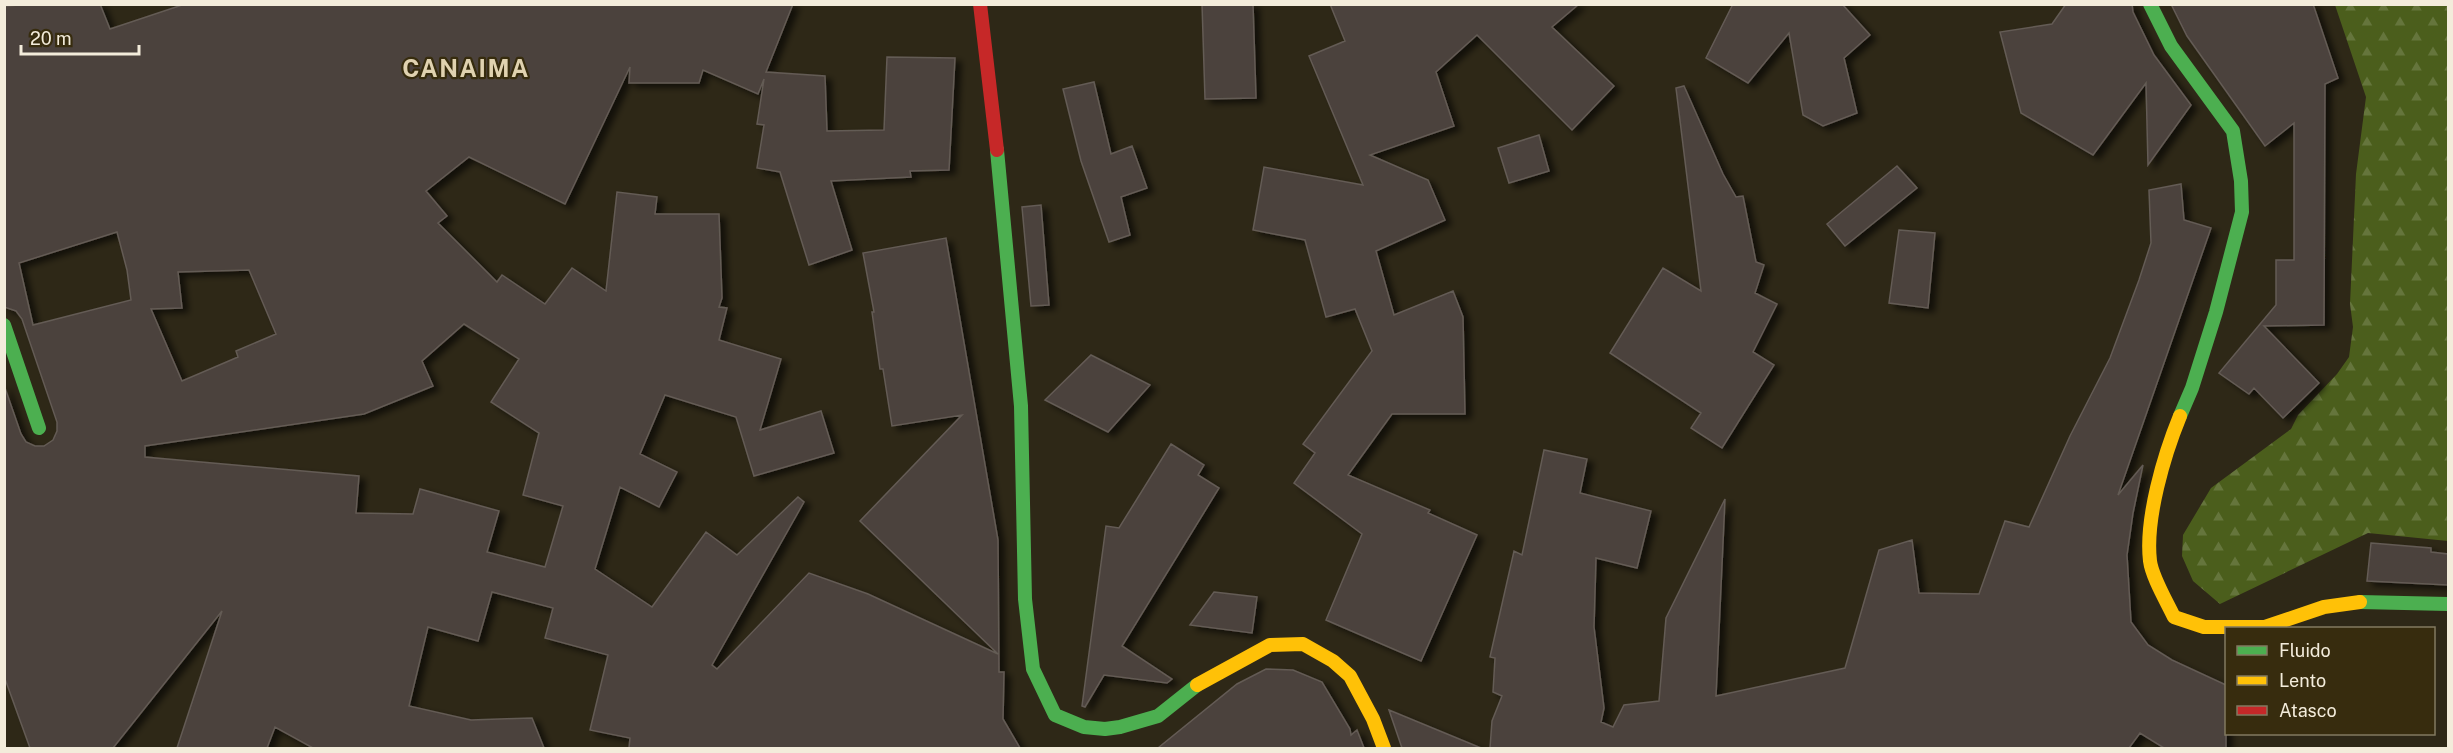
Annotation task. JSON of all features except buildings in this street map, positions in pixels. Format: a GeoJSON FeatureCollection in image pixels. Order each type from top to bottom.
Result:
{"type":"FeatureCollection","features":[{"type":"Feature","properties":{"kind":"street"},"geometry":{"type":"LineString","coordinates":[[980,4],[1001,185],[1021,406],[1027,611],[1033,669],[1055,714],[1084,727],[1105,729],[1130,724],[1158,716],[1189,689],[1270,645],[1303,644],[1333,661],[1350,676],[1373,719],[1384,748]]}},
{"type":"Feature","properties":{"kind":"street"},"geometry":{"type":"LineString","coordinates":[[2150,4],[2171,46],[2233,131],[2241,181],[2242,212],[2216,312],[2192,388],[2171,438],[2151,518],[2150,563],[2174,617],[2204,627],[2265,627],[2325,607],[2372,601],[2448,604]]}},
{"type":"Feature","properties":{"kind":"street"},"geometry":{"type":"LineString","coordinates":[[4,325],[39,428]]}},
{"type":"Feature","properties":{"kind":"green space"},"geometry":{"type":"Polygon","coordinates":[[[2335,5],[2448,5],[2448,541],[2368,533],[2220,604],[2193,581],[2182,556],[2183,535],[2211,488],[2291,429],[2298,415],[2337,374],[2349,357],[2353,327],[2350,304],[2356,174],[2366,97],[2335,5]]]}},
{"type":"Feature","properties":{"kind":"traffic: fast"},"geometry":{"type":"LineString","coordinates":[[2150,4],[2171,46],[2233,131],[2241,181],[2242,212],[2216,312],[2192,388],[2180,416]]}},
{"type":"Feature","properties":{"kind":"traffic: fast"},"geometry":{"type":"LineString","coordinates":[[997,150],[1021,406],[1025,599],[1033,669],[1055,715],[1084,727],[1105,729],[1120,727],[1158,716],[1197,685]]}},
{"type":"Feature","properties":{"kind":"traffic: fast"},"geometry":{"type":"LineString","coordinates":[[4,325],[39,428]]}},
{"type":"Feature","properties":{"kind":"traffic: fast"},"geometry":{"type":"LineString","coordinates":[[2360,602],[2448,604]]}},
{"type":"Feature","properties":{"kind":"traffic: slow"},"geometry":{"type":"LineString","coordinates":[[2180,416],[2157,487],[2149,544],[2150,561],[2154,574],[2174,617],[2204,627],[2265,627],[2324,607],[2360,602]]}},
{"type":"Feature","properties":{"kind":"traffic: slow"},"geometry":{"type":"LineString","coordinates":[[1197,685],[1270,645],[1303,644],[1333,661],[1350,676],[1373,719],[1384,748]]}},
{"type":"Feature","properties":{"kind":"traffic: jam"},"geometry":{"type":"LineString","coordinates":[[980,4],[997,150]]}},
{"type":"Feature","properties":{"kind":"district","name":"CANAIMA"},"geometry":{"type":"Point","coordinates":[466,69]}}]}
